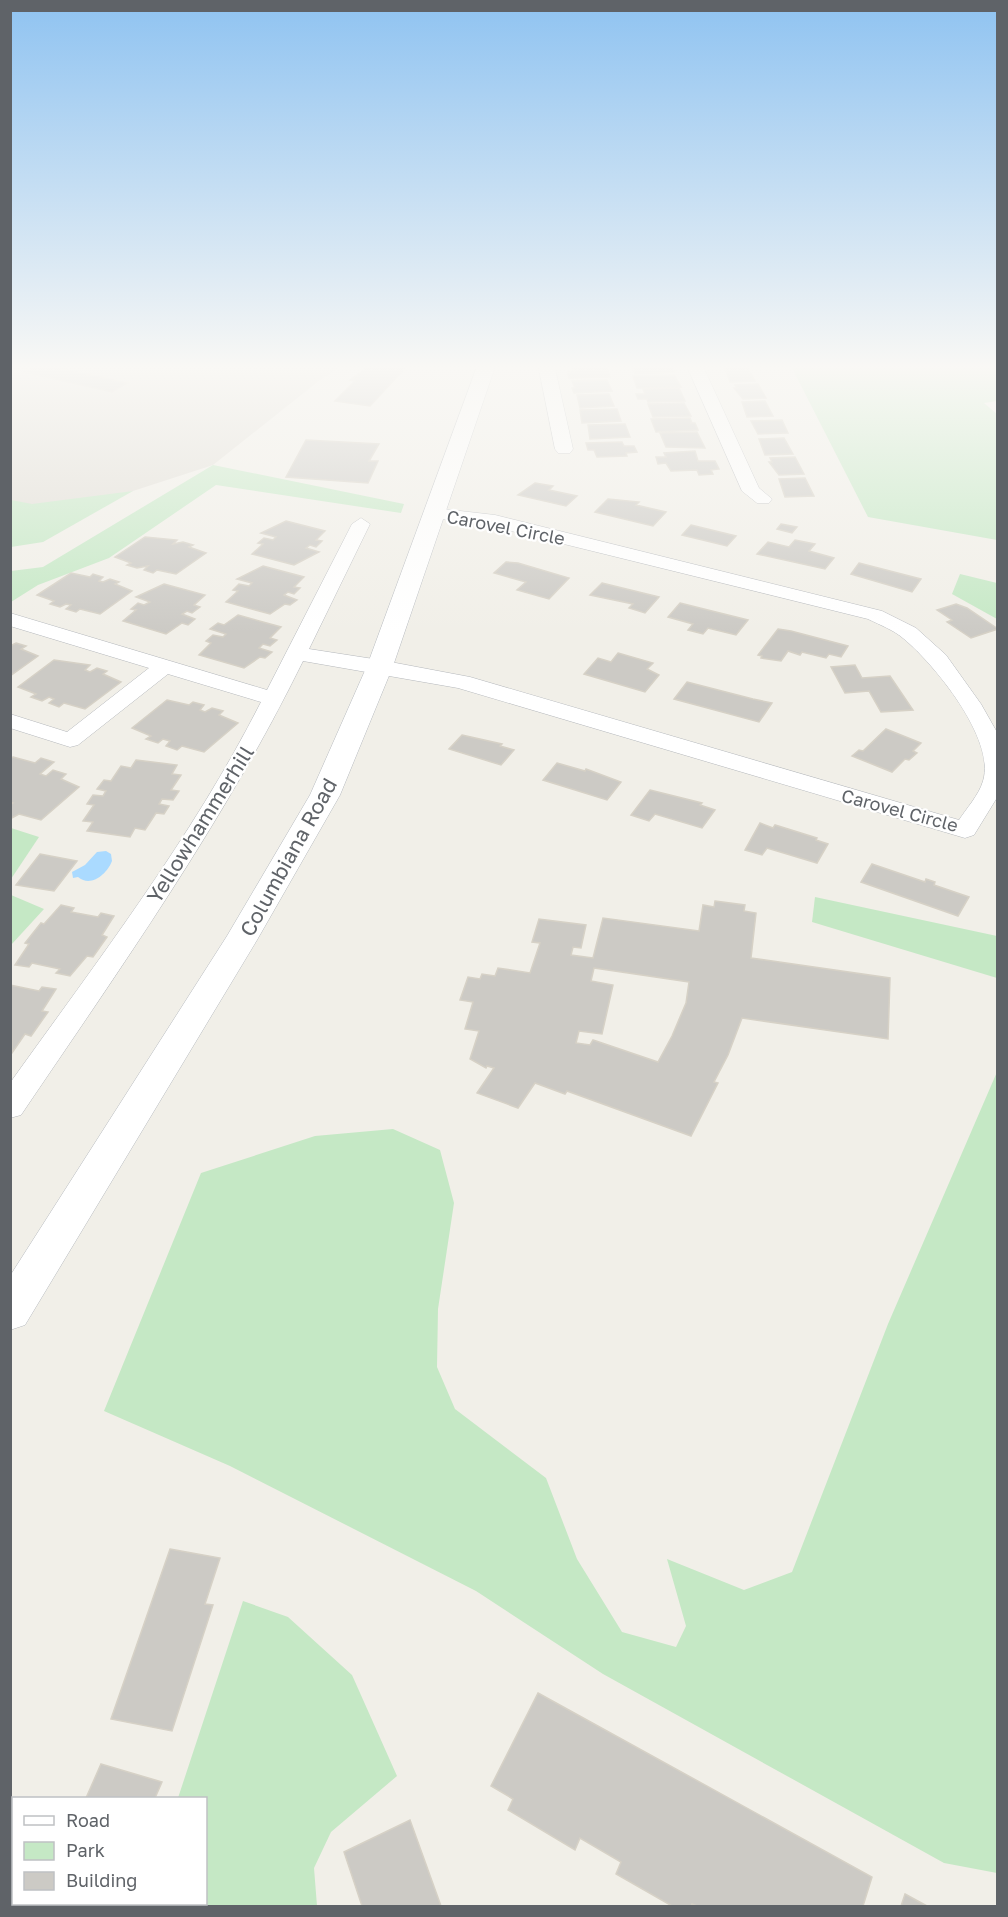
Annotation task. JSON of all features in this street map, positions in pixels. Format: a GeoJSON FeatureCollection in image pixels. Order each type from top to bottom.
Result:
{"type":"FeatureCollection","features":[{"type":"Feature","properties":{"kind":"main road","name":"Columbiana Road"},"geometry":{"type":"LineString","coordinates":[[10,1312],[241,940],[313,816],[351,739],[380,666],[455,453]]}},
{"type":"Feature","properties":{"kind":"street"},"geometry":{"type":"LineString","coordinates":[[734,453],[751,491],[763,499]]}},
{"type":"Feature","properties":{"kind":"street","name":"Carovel Circle"},"geometry":{"type":"LineString","coordinates":[[380,666],[462,682],[965,830],[995,781],[995,750],[970,704],[939,659],[909,632],[875,615],[495,522],[434,513]]}},
{"type":"Feature","properties":{"kind":"street","name":"Yellowhammerhill"},"geometry":{"type":"LineString","coordinates":[[10,1107],[155,898],[257,732],[361,524]]}},
{"type":"Feature","properties":{"kind":"street"},"geometry":{"type":"LineString","coordinates":[[10,619],[273,699]]}},
{"type":"Feature","properties":{"kind":"street"},"geometry":{"type":"LineString","coordinates":[[296,654],[380,666]]}},
{"type":"Feature","properties":{"kind":"street"},"geometry":{"type":"LineString","coordinates":[[12,723],[70,740],[165,666]]}},
{"type":"Feature","properties":{"kind":"shaded area"},"geometry":{"type":"Polygon","coordinates":[[[11,453],[228,453],[213,465],[133,491],[58,508],[11,506],[11,453]]]}},
{"type":"Feature","properties":{"kind":"green space"},"geometry":{"type":"Polygon","coordinates":[[[836,453],[997,453],[997,540],[868,517],[836,453]]]}},
{"type":"Feature","properties":{"kind":"green space"},"geometry":{"type":"Polygon","coordinates":[[[213,465],[404,504],[401,513],[216,485],[109,558],[38,585],[11,602],[11,571],[43,567],[213,465]]]}},
{"type":"Feature","properties":{"kind":"green space"},"geometry":{"type":"Polygon","coordinates":[[[133,491],[43,542],[11,547],[11,500],[32,504],[133,491]]]}},
{"type":"Feature","properties":{"kind":"green space"},"geometry":{"type":"Polygon","coordinates":[[[960,574],[997,583],[997,619],[952,594],[960,574]]]}},
{"type":"Feature","properties":{"kind":"green space"},"geometry":{"type":"Polygon","coordinates":[[[10,828],[39,837],[11,879],[10,828]]]}},
{"type":"Feature","properties":{"kind":"green space"},"geometry":{"type":"Polygon","coordinates":[[[11,895],[44,909],[11,945],[11,895]]]}},
{"type":"Feature","properties":{"kind":"green space"},"geometry":{"type":"Polygon","coordinates":[[[815,897],[997,936],[997,978],[812,922],[815,897]]]}},
{"type":"Feature","properties":{"kind":"green space"},"geometry":{"type":"Polygon","coordinates":[[[997,1072],[997,1873],[944,1863],[603,1674],[476,1591],[230,1466],[104,1411],[201,1173],[315,1136],[393,1129],[440,1150],[454,1203],[438,1309],[437,1367],[455,1409],[546,1478],[577,1559],[622,1632],[676,1647],[686,1626],[667,1559],[744,1590],[792,1572],[888,1324],[997,1072]]]}},
{"type":"Feature","properties":{"kind":"green space"},"geometry":{"type":"Polygon","coordinates":[[[243,1601],[288,1617],[352,1675],[397,1776],[331,1832],[314,1868],[317,1906],[143,1906],[207,1905],[207,1797],[178,1797],[243,1601]]]}},
{"type":"Feature","properties":{"kind":"water"},"geometry":{"type":"Polygon","coordinates":[[[106,851],[111,854],[112,861],[102,875],[88,881],[78,877],[73,878],[72,872],[85,865],[97,852],[106,851]]]}},
{"type":"Feature","properties":{"kind":"building"},"geometry":{"type":"Polygon","coordinates":[[[299,453],[373,453],[369,461],[378,461],[368,483],[286,477],[299,453]]]}},
{"type":"Feature","properties":{"kind":"building"},"geometry":{"type":"Polygon","coordinates":[[[595,453],[626,453],[627,456],[597,457],[595,453]]]}},
{"type":"Feature","properties":{"kind":"building"},"geometry":{"type":"Polygon","coordinates":[[[664,453],[696,453],[698,461],[715,461],[719,469],[711,470],[713,474],[699,475],[697,470],[671,471],[666,463],[658,464],[656,457],[666,457],[664,453]]]}},
{"type":"Feature","properties":{"kind":"building"},"geometry":{"type":"Polygon","coordinates":[[[764,453],[793,454],[765,455],[764,453]]]}},
{"type":"Feature","properties":{"kind":"building"},"geometry":{"type":"Polygon","coordinates":[[[795,457],[804,474],[779,475],[769,462],[772,462],[770,458],[795,457]]]}},
{"type":"Feature","properties":{"kind":"building"},"geometry":{"type":"Polygon","coordinates":[[[805,478],[814,496],[785,497],[779,479],[805,478]]]}},
{"type":"Feature","properties":{"kind":"building"},"geometry":{"type":"Polygon","coordinates":[[[535,483],[553,486],[549,490],[577,496],[566,506],[518,495],[535,483]]]}},
{"type":"Feature","properties":{"kind":"building"},"geometry":{"type":"Polygon","coordinates":[[[608,499],[639,502],[636,505],[666,512],[653,526],[595,512],[608,499]]]}},
{"type":"Feature","properties":{"kind":"building"},"geometry":{"type":"Polygon","coordinates":[[[286,521],[325,531],[316,540],[322,541],[316,547],[310,545],[306,548],[319,552],[294,565],[252,554],[263,544],[258,543],[264,538],[273,540],[276,537],[261,533],[286,521]]]}},
{"type":"Feature","properties":{"kind":"building"},"geometry":{"type":"Polygon","coordinates":[[[781,524],[797,527],[792,533],[777,529],[781,524]]]}},
{"type":"Feature","properties":{"kind":"building"},"geometry":{"type":"Polygon","coordinates":[[[691,525],[736,536],[727,546],[682,535],[691,525]]]}},
{"type":"Feature","properties":{"kind":"building"},"geometry":{"type":"Polygon","coordinates":[[[145,537],[177,540],[173,544],[183,542],[193,545],[189,547],[206,553],[176,574],[157,570],[153,573],[144,570],[148,566],[137,568],[115,557],[145,537]]]}},
{"type":"Feature","properties":{"kind":"building"},"geometry":{"type":"Polygon","coordinates":[[[795,540],[815,544],[809,551],[834,558],[825,569],[757,554],[768,542],[789,547],[795,540]]]}},
{"type":"Feature","properties":{"kind":"building"},"geometry":{"type":"Polygon","coordinates":[[[506,562],[518,563],[569,578],[549,599],[517,590],[526,582],[494,573],[506,562]]]}},
{"type":"Feature","properties":{"kind":"building"},"geometry":{"type":"Polygon","coordinates":[[[859,563],[921,579],[912,592],[851,574],[859,563]]]}},
{"type":"Feature","properties":{"kind":"building"},"geometry":{"type":"Polygon","coordinates":[[[263,566],[304,577],[294,587],[300,588],[294,594],[288,592],[284,595],[297,600],[290,605],[285,604],[270,614],[226,602],[238,591],[233,590],[239,584],[249,586],[252,583],[237,579],[263,566]]]}},
{"type":"Feature","properties":{"kind":"building"},"geometry":{"type":"Polygon","coordinates":[[[71,573],[90,577],[93,574],[103,577],[99,581],[103,582],[110,579],[119,582],[115,584],[132,591],[100,614],[80,609],[76,612],[66,609],[71,605],[66,604],[60,607],[50,604],[54,601],[37,595],[71,573]]]}},
{"type":"Feature","properties":{"kind":"building"},"geometry":{"type":"Polygon","coordinates":[[[602,583],[659,597],[645,613],[629,608],[633,604],[590,595],[602,583]]]}},
{"type":"Feature","properties":{"kind":"building"},"geometry":{"type":"Polygon","coordinates":[[[164,584],[205,595],[194,605],[200,607],[192,613],[187,611],[182,614],[195,619],[188,625],[182,623],[166,634],[123,621],[136,610],[131,609],[138,603],[144,605],[150,602],[136,597],[164,584]]]}},
{"type":"Feature","properties":{"kind":"building"},"geometry":{"type":"Polygon","coordinates":[[[680,603],[748,620],[736,635],[708,628],[703,634],[688,630],[693,624],[668,617],[680,603]]]}},
{"type":"Feature","properties":{"kind":"building"},"geometry":{"type":"Polygon","coordinates":[[[956,604],[967,608],[998,629],[971,638],[947,622],[952,620],[937,610],[956,604]]]}},
{"type":"Feature","properties":{"kind":"building"},"geometry":{"type":"Polygon","coordinates":[[[238,615],[281,627],[270,638],[277,640],[270,646],[263,644],[259,648],[272,652],[244,668],[199,655],[211,643],[206,641],[213,635],[223,637],[226,634],[210,629],[218,623],[224,625],[238,615]]]}},
{"type":"Feature","properties":{"kind":"building"},"geometry":{"type":"Polygon","coordinates":[[[778,629],[848,646],[841,657],[829,654],[826,658],[788,651],[781,661],[761,658],[762,656],[758,655],[778,629]]]}},
{"type":"Feature","properties":{"kind":"building"},"geometry":{"type":"Polygon","coordinates":[[[16,643],[26,646],[21,649],[38,656],[10,676],[10,646],[16,643]]]}},
{"type":"Feature","properties":{"kind":"building"},"geometry":{"type":"Polygon","coordinates":[[[618,653],[653,663],[647,669],[659,675],[645,692],[584,674],[598,658],[611,662],[618,653]]]}},
{"type":"Feature","properties":{"kind":"building"},"geometry":{"type":"Polygon","coordinates":[[[54,660],[90,665],[85,670],[90,672],[97,668],[107,671],[103,674],[121,682],[85,709],[64,703],[59,707],[49,703],[54,699],[49,697],[42,701],[31,697],[36,694],[18,687],[54,660]]]}},
{"type":"Feature","properties":{"kind":"building"},"geometry":{"type":"Polygon","coordinates":[[[855,665],[862,678],[890,676],[913,710],[881,712],[869,691],[845,693],[831,667],[855,665]]]}},
{"type":"Feature","properties":{"kind":"building"},"geometry":{"type":"Polygon","coordinates":[[[687,682],[772,703],[759,722],[674,699],[687,682]]]}},
{"type":"Feature","properties":{"kind":"building"},"geometry":{"type":"Polygon","coordinates":[[[167,700],[189,705],[193,702],[204,705],[200,710],[205,712],[212,708],[223,711],[219,715],[238,723],[204,752],[182,746],[177,750],[166,746],[170,741],[163,739],[158,743],[146,739],[151,736],[132,728],[167,700]]]}},
{"type":"Feature","properties":{"kind":"building"},"geometry":{"type":"Polygon","coordinates":[[[886,729],[921,743],[913,751],[917,753],[909,760],[905,759],[892,772],[852,756],[859,750],[863,751],[886,729]]]}},
{"type":"Feature","properties":{"kind":"building"},"geometry":{"type":"Polygon","coordinates":[[[462,735],[502,744],[500,746],[514,750],[501,765],[449,749],[462,735]]]}},
{"type":"Feature","properties":{"kind":"building"},"geometry":{"type":"Polygon","coordinates":[[[13,757],[35,763],[41,758],[54,762],[40,774],[46,776],[53,770],[66,774],[61,779],[79,787],[41,820],[19,814],[10,819],[10,805],[13,803],[10,802],[10,759],[13,757]]]}},
{"type":"Feature","properties":{"kind":"building"},"geometry":{"type":"Polygon","coordinates":[[[136,760],[177,765],[172,774],[181,775],[171,790],[179,791],[173,800],[162,799],[159,804],[169,806],[164,814],[156,813],[145,830],[135,828],[130,837],[87,831],[93,822],[83,821],[94,805],[87,804],[93,795],[103,796],[106,791],[97,789],[104,780],[111,781],[121,766],[131,768],[136,760]]]}},
{"type":"Feature","properties":{"kind":"building"},"geometry":{"type":"Polygon","coordinates":[[[557,763],[585,771],[586,769],[621,782],[607,800],[543,780],[557,763]]]}},
{"type":"Feature","properties":{"kind":"building"},"geometry":{"type":"Polygon","coordinates":[[[650,790],[702,803],[700,805],[715,810],[702,828],[655,814],[649,821],[631,815],[650,790]]]}},
{"type":"Feature","properties":{"kind":"building"},"geometry":{"type":"Polygon","coordinates":[[[760,823],[773,828],[775,825],[817,838],[816,840],[828,844],[817,863],[767,848],[762,855],[745,850],[760,823]]]}},
{"type":"Feature","properties":{"kind":"building"},"geometry":{"type":"Polygon","coordinates":[[[40,854],[77,861],[54,891],[16,885],[40,854]]]}},
{"type":"Feature","properties":{"kind":"building"},"geometry":{"type":"Polygon","coordinates":[[[872,864],[925,882],[926,879],[935,882],[934,885],[969,897],[958,916],[861,882],[872,864]]]}},
{"type":"Feature","properties":{"kind":"building"},"geometry":{"type":"Polygon","coordinates":[[[715,901],[745,905],[744,911],[756,913],[751,958],[890,978],[888,1039],[742,1018],[728,1055],[714,1082],[718,1083],[691,1136],[567,1091],[565,1094],[535,1083],[518,1108],[477,1093],[494,1068],[487,1066],[486,1068],[470,1059],[479,1031],[465,1029],[473,1002],[460,1000],[468,977],[480,979],[482,974],[495,976],[498,968],[530,973],[540,943],[532,942],[539,919],[586,925],[581,948],[573,947],[571,955],[593,958],[603,918],[699,931],[703,905],[714,907],[715,901]],[[594,968],[591,981],[613,985],[602,1034],[579,1031],[576,1043],[590,1045],[593,1040],[658,1062],[686,1003],[689,982],[594,968]]]}},
{"type":"Feature","properties":{"kind":"building"},"geometry":{"type":"Polygon","coordinates":[[[61,905],[74,908],[71,912],[98,917],[101,913],[114,916],[102,935],[107,937],[93,957],[87,956],[70,976],[56,973],[60,969],[32,963],[29,967],[15,965],[29,944],[25,943],[41,923],[44,924],[61,905]]]}},
{"type":"Feature","properties":{"kind":"building"},"geometry":{"type":"Polygon","coordinates":[[[10,985],[39,991],[42,987],[56,989],[42,1011],[48,1012],[31,1036],[25,1034],[12,1053],[10,985]]]}},
{"type":"Feature","properties":{"kind":"building"},"geometry":{"type":"Polygon","coordinates":[[[170,1549],[220,1558],[205,1604],[213,1605],[172,1731],[111,1719],[170,1549]]]}},
{"type":"Feature","properties":{"kind":"building"},"geometry":{"type":"Polygon","coordinates":[[[538,1693],[872,1877],[863,1906],[697,1906],[692,1904],[691,1906],[672,1906],[616,1874],[621,1862],[580,1838],[575,1850],[508,1810],[513,1799],[491,1786],[538,1693]]]}},
{"type":"Feature","properties":{"kind":"building"},"geometry":{"type":"Polygon","coordinates":[[[101,1764],[162,1782],[155,1797],[86,1797],[101,1764]]]}},
{"type":"Feature","properties":{"kind":"building"},"geometry":{"type":"Polygon","coordinates":[[[410,1820],[441,1906],[362,1906],[344,1852],[410,1820]]]}},
{"type":"Feature","properties":{"kind":"building"},"geometry":{"type":"Polygon","coordinates":[[[905,1894],[927,1906],[901,1906],[905,1894]]]}},
{"type":"Feature","properties":{"kind":"building"},"geometry":{"type":"Polygon","coordinates":[[[40,1905],[112,1905],[112,1906],[40,1905]]]}}]}
